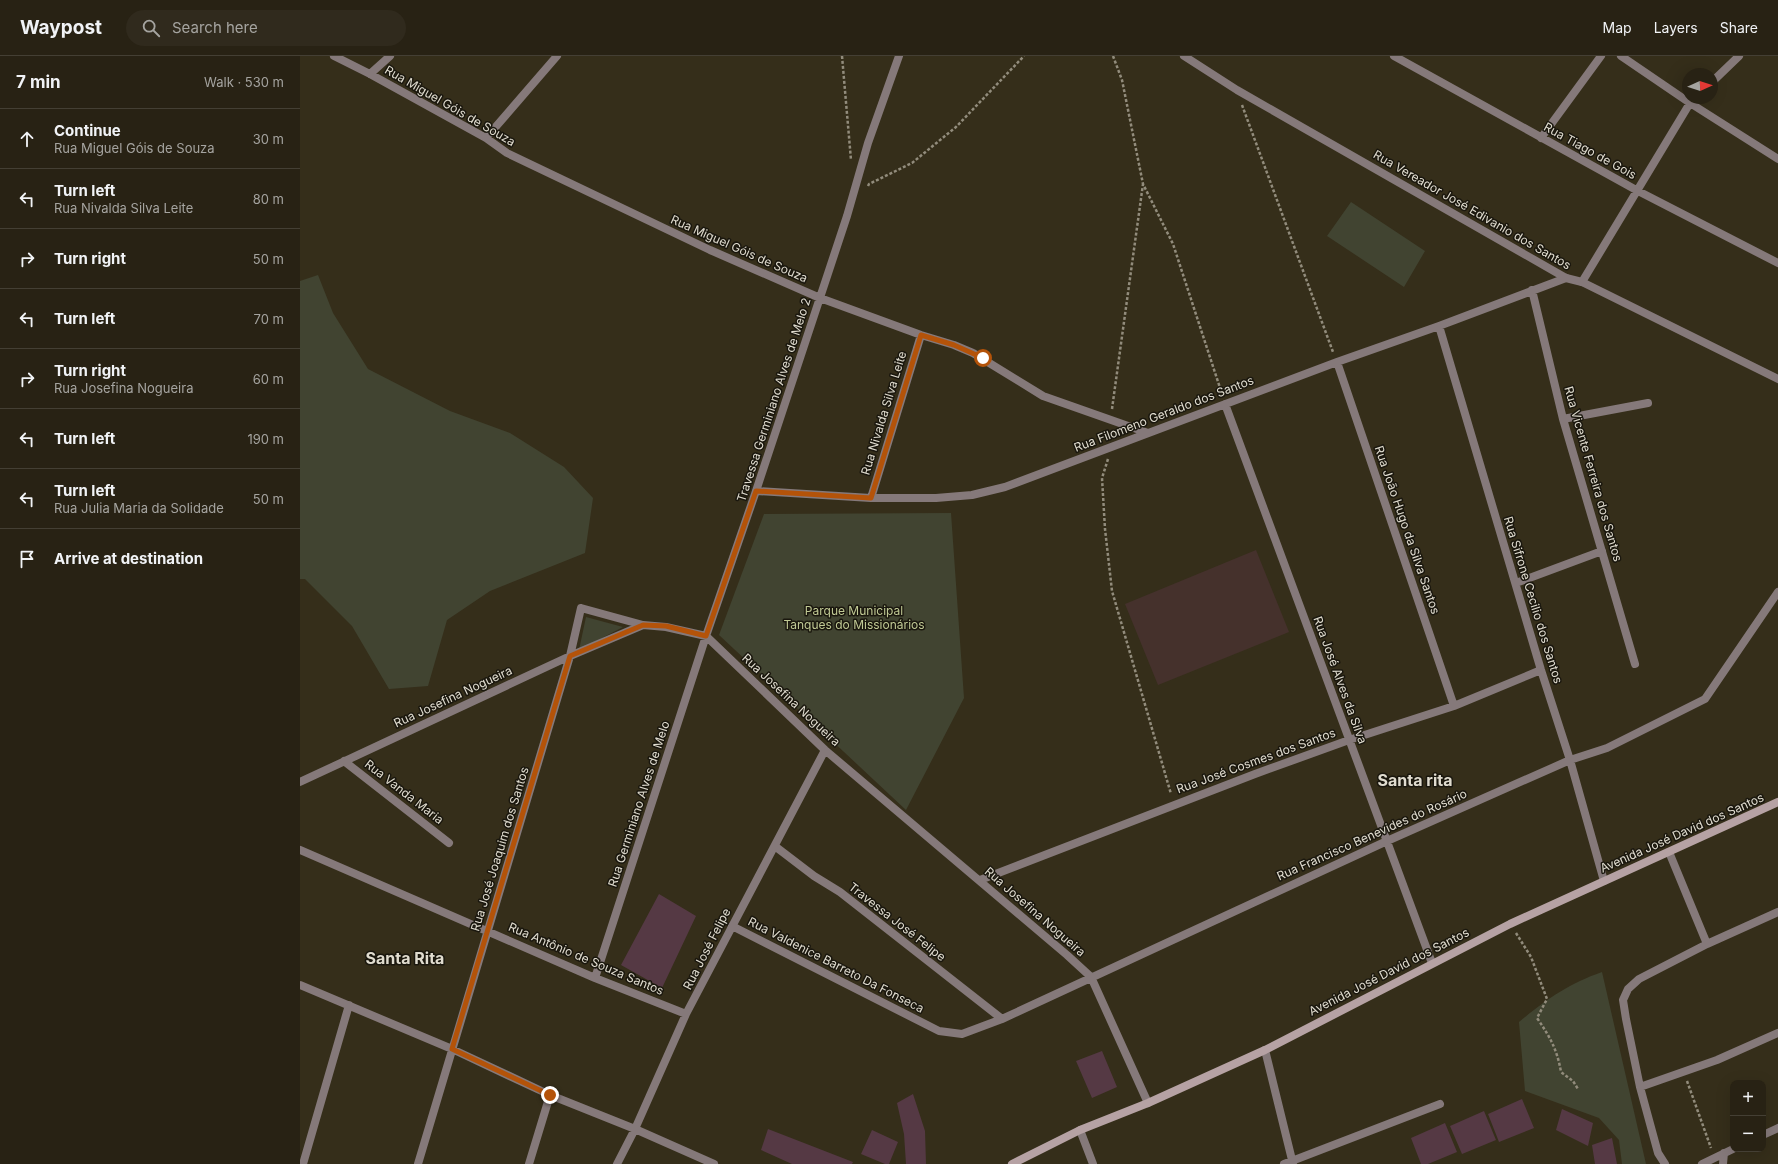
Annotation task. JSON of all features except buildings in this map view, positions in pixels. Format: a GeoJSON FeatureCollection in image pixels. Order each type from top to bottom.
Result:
{"type":"FeatureCollection","features":[{"type":"Feature","properties":{"kind":"main road","name":"Avenida José David dos Santos"},"geometry":{"type":"LineString","coordinates":[[1012,1164],[1080,1130],[1148,1103],[1265,1050],[1510,924],[1778,802]]}},
{"type":"Feature","properties":{"kind":"street","name":"Rua Miguel Góis de Souza"},"geometry":{"type":"LineString","coordinates":[[334,56],[370,74],[486,138],[507,153],[710,250],[820,298],[921,335],[954,345],[973,353],[1043,396],[1148,433]]}},
{"type":"Feature","properties":{"kind":"street"},"geometry":{"type":"LineString","coordinates":[[370,74],[390,56]]}},
{"type":"Feature","properties":{"kind":"street"},"geometry":{"type":"LineString","coordinates":[[486,138],[557,56]]}},
{"type":"Feature","properties":{"kind":"street","name":"Travessa Germiniano Alves de Melo 2"},"geometry":{"type":"LineString","coordinates":[[706,636],[756,491],[847,216],[868,143],[899,56]]}},
{"type":"Feature","properties":{"kind":"street","name":"Rua Vereador José Edivanio dos Santos"},"geometry":{"type":"LineString","coordinates":[[1184,56],[1237,90],[1566,278],[1582,282],[1778,379]]}},
{"type":"Feature","properties":{"kind":"street","name":"Rua Tiago de Gois"},"geometry":{"type":"LineString","coordinates":[[1394,56],[1541,138],[1778,263]]}},
{"type":"Feature","properties":{"kind":"street"},"geometry":{"type":"LineString","coordinates":[[1541,138],[1601,56]]}},
{"type":"Feature","properties":{"kind":"street"},"geometry":{"type":"LineString","coordinates":[[1621,56],[1682,94]]}},
{"type":"Feature","properties":{"kind":"street"},"geometry":{"type":"LineString","coordinates":[[1718,76],[1739,56]]}},
{"type":"Feature","properties":{"kind":"street"},"geometry":{"type":"LineString","coordinates":[[1582,282],[1691,104]]}},
{"type":"Feature","properties":{"kind":"street"},"geometry":{"type":"LineString","coordinates":[[1697,104],[1778,159]]}},
{"type":"Feature","properties":{"kind":"street","name":"Rua Filomeno Geraldo dos Santos"},"geometry":{"type":"LineString","coordinates":[[756,491],[871,498],[936,498],[972,495],[1004,487],[1566,278]]}},
{"type":"Feature","properties":{"kind":"street","name":"Rua Vicente Ferreira dos Santos"},"geometry":{"type":"LineString","coordinates":[[1532,290],[1563,419],[1635,664]]}},
{"type":"Feature","properties":{"kind":"street","name":"Rua Sifrone Cecilio dos Santos"},"geometry":{"type":"LineString","coordinates":[[1439,326],[1541,670],[1570,760],[1604,881]]}},
{"type":"Feature","properties":{"kind":"street","name":"Rua Nivalda Silva Leite"},"geometry":{"type":"LineString","coordinates":[[871,498],[921,335]]}},
{"type":"Feature","properties":{"kind":"street","name":"Rua João Hugo da Silva Santos"},"geometry":{"type":"LineString","coordinates":[[1337,362],[1454,706]]}},
{"type":"Feature","properties":{"kind":"street"},"geometry":{"type":"LineString","coordinates":[[1563,419],[1648,403]]}},
{"type":"Feature","properties":{"kind":"street","name":"Rua José Alves da Silva"},"geometry":{"type":"LineString","coordinates":[[1225,404],[1432,963]]}},
{"type":"Feature","properties":{"kind":"street"},"geometry":{"type":"LineString","coordinates":[[1516,584],[1602,551]]}},
{"type":"Feature","properties":{"kind":"street","name":"Rua Francisco Benevides do Rosário"},"geometry":{"type":"LineString","coordinates":[[930,1026],[939,1031],[962,1034],[1002,1019],[1387,842],[1570,760],[1607,748],[1705,699],[1778,592]]}},
{"type":"Feature","properties":{"kind":"street","name":"Rua José Joaquim dos Santos"},"geometry":{"type":"LineString","coordinates":[[418,1164],[570,656],[581,608],[643,625]]}},
{"type":"Feature","properties":{"kind":"street","name":"Rua Josefina Nogueira"},"geometry":{"type":"LineString","coordinates":[[300,782],[570,656],[643,625],[666,626],[706,636],[825,750],[980,880],[1091,977],[1148,1103]]}},
{"type":"Feature","properties":{"kind":"street","name":"Rua Germiniano Alves de Melo"},"geometry":{"type":"LineString","coordinates":[[595,978],[706,636]]}},
{"type":"Feature","properties":{"kind":"street","name":"Rua José Cosmes dos Santos"},"geometry":{"type":"LineString","coordinates":[[980,880],[1174,804],[1349,740],[1454,706],[1541,670]]}},
{"type":"Feature","properties":{"kind":"street","name":"Rua José Felipe"},"geometry":{"type":"LineString","coordinates":[[617,1164],[635,1129],[686,1014],[732,926],[776,847],[825,750]]}},
{"type":"Feature","properties":{"kind":"street","name":"Rua Vanda Maria"},"geometry":{"type":"LineString","coordinates":[[344,761],[449,843]]}},
{"type":"Feature","properties":{"kind":"street","name":"Travessa José Felipe"},"geometry":{"type":"LineString","coordinates":[[776,847],[814,876],[840,892],[1002,1019]]}},
{"type":"Feature","properties":{"kind":"street","name":"Rua Antônio de Souza Santos"},"geometry":{"type":"LineString","coordinates":[[300,850],[595,978],[686,1014]]}},
{"type":"Feature","properties":{"kind":"street"},"geometry":{"type":"LineString","coordinates":[[1669,852],[1707,944]]}},
{"type":"Feature","properties":{"kind":"street"},"geometry":{"type":"LineString","coordinates":[[1664,1164],[1658,1153],[1640,1087],[1626,1019],[1624,1000],[1628,989],[1639,980],[1707,944],[1778,912]]}},
{"type":"Feature","properties":{"kind":"street","name":"Rua Valdenice Barreto Da Fonseca"},"geometry":{"type":"LineString","coordinates":[[732,926],[930,1026]]}},
{"type":"Feature","properties":{"kind":"street"},"geometry":{"type":"LineString","coordinates":[[300,985],[452,1049],[550,1095],[635,1129],[714,1164]]}},
{"type":"Feature","properties":{"kind":"street"},"geometry":{"type":"LineString","coordinates":[[303,1164],[349,1005]]}},
{"type":"Feature","properties":{"kind":"street"},"geometry":{"type":"LineString","coordinates":[[1640,1087],[1717,1060],[1778,1033]]}},
{"type":"Feature","properties":{"kind":"street"},"geometry":{"type":"LineString","coordinates":[[1265,1050],[1293,1162]]}},
{"type":"Feature","properties":{"kind":"street"},"geometry":{"type":"LineString","coordinates":[[529,1164],[550,1095]]}},
{"type":"Feature","properties":{"kind":"street"},"geometry":{"type":"LineString","coordinates":[[1284,1164],[1293,1162],[1440,1104]]}},
{"type":"Feature","properties":{"kind":"street"},"geometry":{"type":"LineString","coordinates":[[1766,1134],[1778,1128]]}},
{"type":"Feature","properties":{"kind":"street"},"geometry":{"type":"LineString","coordinates":[[1080,1130],[1092,1164]]}},
{"type":"Feature","properties":{"kind":"street"},"geometry":{"type":"LineString","coordinates":[[1702,1164],[1730,1150]]}},
{"type":"Feature","properties":{"kind":"street"},"geometry":{"type":"LineString","coordinates":[[1723,1164],[1724,1153]]}},
{"type":"Feature","properties":{"kind":"path"},"geometry":{"type":"LineString","coordinates":[[842,56],[851,164]]}},
{"type":"Feature","properties":{"kind":"path"},"geometry":{"type":"LineString","coordinates":[[865,190],[870,184],[912,163],[956,127],[1024,56]]}},
{"type":"Feature","properties":{"kind":"path"},"geometry":{"type":"LineString","coordinates":[[1113,56],[1122,80],[1143,184],[1173,244],[1225,404]]}},
{"type":"Feature","properties":{"kind":"path"},"geometry":{"type":"LineString","coordinates":[[1237,90],[1337,362]]}},
{"type":"Feature","properties":{"kind":"path"},"geometry":{"type":"LineString","coordinates":[[1111,420],[1143,184]]}},
{"type":"Feature","properties":{"kind":"path"},"geometry":{"type":"LineString","coordinates":[[1112,447],[1102,478],[1105,529],[1112,591],[1174,804]]}},
{"type":"Feature","properties":{"kind":"path"},"geometry":{"type":"LineString","coordinates":[[1510,924],[1532,957],[1547,999],[1537,1018],[1553,1042],[1558,1058],[1560,1072],[1573,1081],[1578,1090]]}},
{"type":"Feature","properties":{"kind":"path"},"geometry":{"type":"LineString","coordinates":[[1684,1071],[1715,1158]]}},
{"type":"Feature","properties":{"kind":"shaded area"},"geometry":{"type":"Polygon","coordinates":[[[1256,550],[1289,632],[1158,685],[1125,604],[1256,550]]]}},
{"type":"Feature","properties":{"kind":"green space"},"geometry":{"type":"Polygon","coordinates":[[[1351,202],[1425,251],[1404,287],[1327,236],[1351,202]]]}},
{"type":"Feature","properties":{"kind":"green space"},"geometry":{"type":"Polygon","coordinates":[[[318,275],[333,313],[368,369],[450,411],[510,433],[564,467],[593,498],[585,553],[490,591],[447,620],[428,686],[389,689],[352,626],[305,579],[300,579],[300,281],[318,275]]]}},
{"type":"Feature","properties":{"kind":"green space","name":"Parque Municipal Tanques do Missionários"},"geometry":{"type":"Polygon","coordinates":[[[951,513],[964,698],[906,810],[719,635],[764,514],[951,513]]]}},
{"type":"Feature","properties":{"kind":"green space"},"geometry":{"type":"Polygon","coordinates":[[[586,617],[623,627],[579,650],[586,617]]]}},
{"type":"Feature","properties":{"kind":"green space"},"geometry":{"type":"Polygon","coordinates":[[[1602,972],[1646,1164],[1622,1164],[1619,1140],[1599,1118],[1525,1091],[1519,1022],[1558,993],[1602,972]]]}},
{"type":"Feature","properties":{"kind":"district","name":"Santa rita"},"geometry":{"type":"Point","coordinates":[1415,780]}},
{"type":"Feature","properties":{"kind":"district","name":"Santa Rita"},"geometry":{"type":"Point","coordinates":[405,958]}},
{"type":"Feature","properties":{"kind":"route"},"geometry":{"type":"LineString","coordinates":[[550,1095],[452,1049],[570,656],[643,625],[666,626],[706,636],[756,491],[871,498],[921,335],[954,345],[983,358]]}}]}
